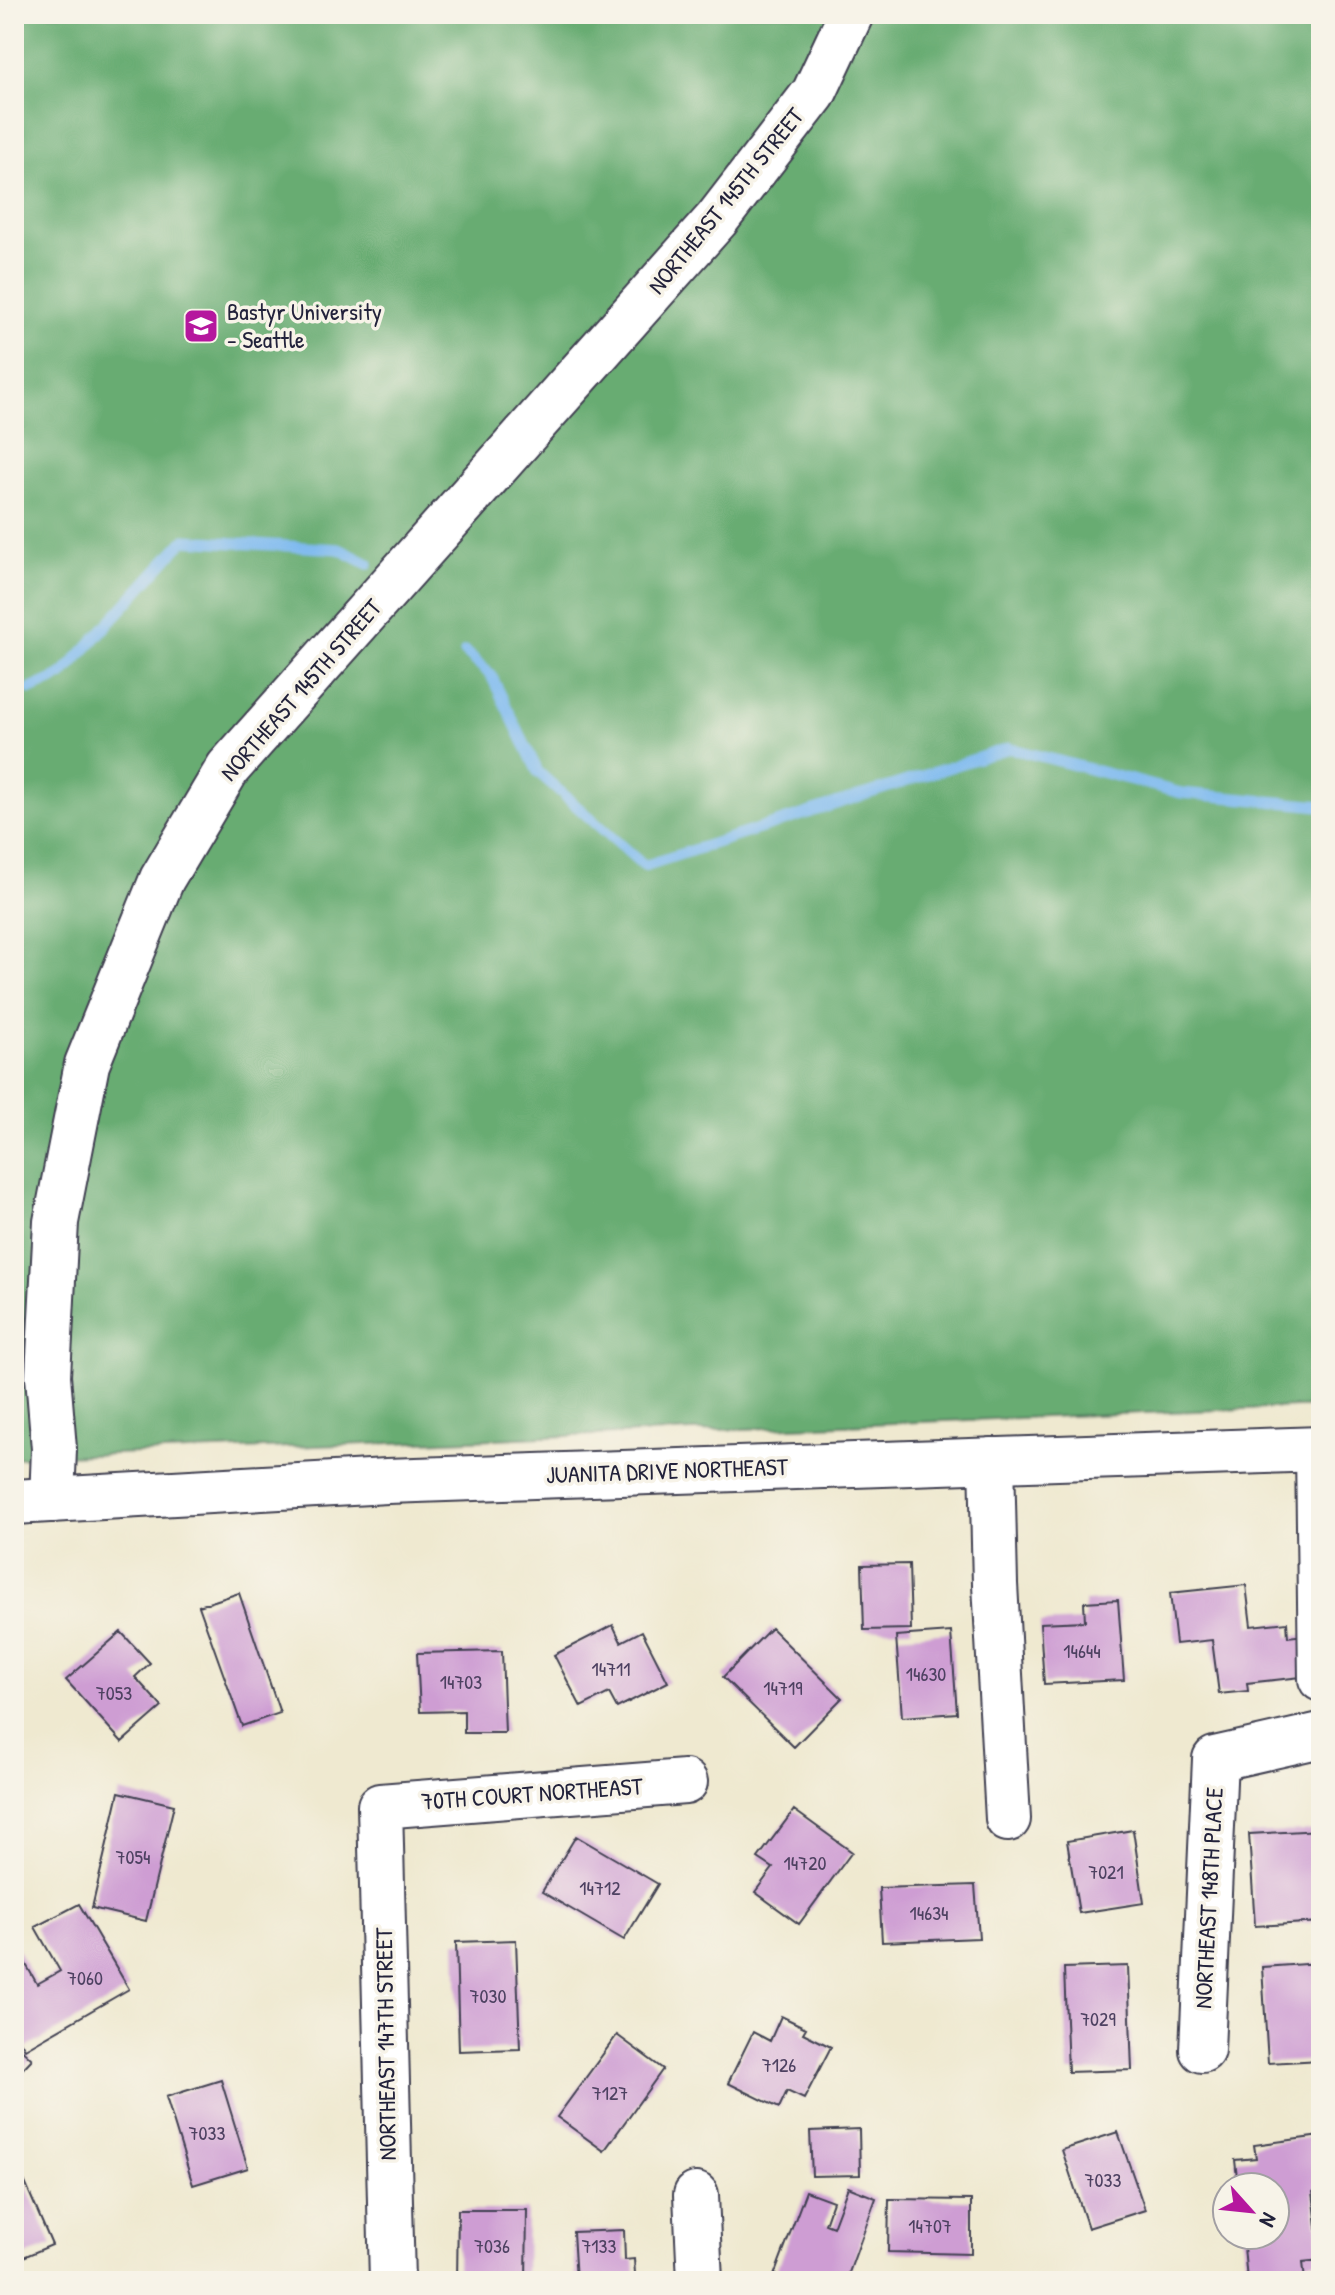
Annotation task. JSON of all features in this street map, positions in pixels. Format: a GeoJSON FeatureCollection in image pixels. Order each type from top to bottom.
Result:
{"type":"FeatureCollection","features":[{"type":"Feature","properties":{"kind":"street","name":"NORTHEAST 145TH STREET"},"geometry":{"type":"LineString","coordinates":[[33,1501],[54,1449],[48,1376],[56,1222],[87,1064],[162,879],[228,768],[717,219],[814,93],[851,14]]}},
{"type":"Feature","properties":{"kind":"street","name":"JUANITA DRIVE NORTHEAST"},"geometry":{"type":"LineString","coordinates":[[33,1501],[387,1481],[1320,1449]]}},
{"type":"Feature","properties":{"kind":"street"},"geometry":{"type":"LineString","coordinates":[[1320,1449],[1321,1679]]}},
{"type":"Feature","properties":{"kind":"street"},"geometry":{"type":"LineString","coordinates":[[992,1460],[995,1584],[1008,1819]]}},
{"type":"Feature","properties":{"kind":"street","name":"NORTHEAST 148TH PLACE"},"geometry":{"type":"LineString","coordinates":[[1202,2050],[1215,1759],[1321,1735]]}},
{"type":"Feature","properties":{"kind":"street","name":"70TH COURT NORTHEAST"},"geometry":{"type":"LineString","coordinates":[[380,1806],[685,1782]]}},
{"type":"Feature","properties":{"kind":"street","name":"NORTHEAST 147TH STREET"},"geometry":{"type":"LineString","coordinates":[[380,1806],[392,2281]]}},
{"type":"Feature","properties":{"kind":"street"},"geometry":{"type":"LineString","coordinates":[[696,2195],[700,2281]]}},
{"type":"Feature","properties":{"kind":"green space"},"geometry":{"type":"Polygon","coordinates":[[[14,14],[1321,14],[1321,1406],[14,1458],[14,14]]]}},
{"type":"Feature","properties":{"kind":"building"},"geometry":{"type":"Polygon","coordinates":[[[909,1564],[911,1629],[864,1630],[862,1565],[909,1564]]]}},
{"type":"Feature","properties":{"kind":"building"},"geometry":{"type":"Polygon","coordinates":[[[1246,1585],[1251,1626],[1287,1622],[1288,1637],[1305,1635],[1310,1676],[1247,1683],[1248,1691],[1219,1694],[1212,1640],[1176,1644],[1170,1593],[1246,1585]]]}},
{"type":"Feature","properties":{"kind":"building"},"geometry":{"type":"Polygon","coordinates":[[[239,1593],[280,1713],[242,1726],[199,1606],[239,1593]]]}},
{"type":"Feature","properties":{"kind":"building"},"geometry":{"type":"Polygon","coordinates":[[[1118,1600],[1124,1680],[1044,1684],[1040,1623],[1085,1621],[1084,1602],[1118,1600]]]}},
{"type":"Feature","properties":{"kind":"building"},"geometry":{"type":"Polygon","coordinates":[[[613,1625],[621,1642],[642,1631],[668,1682],[617,1708],[609,1693],[581,1707],[554,1655],[613,1625]]]}},
{"type":"Feature","properties":{"kind":"building"},"geometry":{"type":"Polygon","coordinates":[[[771,1628],[842,1698],[794,1747],[723,1677],[771,1628]]]}},
{"type":"Feature","properties":{"kind":"building"},"geometry":{"type":"Polygon","coordinates":[[[121,1632],[150,1663],[135,1677],[162,1707],[122,1742],[66,1680],[121,1632]]]}},
{"type":"Feature","properties":{"kind":"building"},"geometry":{"type":"Polygon","coordinates":[[[951,1632],[957,1713],[902,1717],[896,1636],[951,1632]]]}},
{"type":"Feature","properties":{"kind":"building"},"geometry":{"type":"Polygon","coordinates":[[[502,1651],[505,1733],[464,1733],[464,1711],[420,1712],[417,1653],[502,1651]]]}},
{"type":"Feature","properties":{"kind":"building"},"geometry":{"type":"Polygon","coordinates":[[[119,1792],[174,1805],[146,1921],[92,1908],[119,1792]]]}},
{"type":"Feature","properties":{"kind":"building"},"geometry":{"type":"Polygon","coordinates":[[[794,1810],[852,1852],[799,1924],[755,1892],[773,1868],[758,1858],[794,1810]]]}},
{"type":"Feature","properties":{"kind":"building"},"geometry":{"type":"Polygon","coordinates":[[[1133,1830],[1144,1903],[1079,1913],[1067,1841],[1133,1830]]]}},
{"type":"Feature","properties":{"kind":"building"},"geometry":{"type":"Polygon","coordinates":[[[1321,1830],[1321,1922],[1255,1926],[1249,1834],[1321,1830]]]}},
{"type":"Feature","properties":{"kind":"building"},"geometry":{"type":"Polygon","coordinates":[[[576,1836],[658,1884],[624,1940],[542,1892],[576,1836]]]}},
{"type":"Feature","properties":{"kind":"building"},"geometry":{"type":"Polygon","coordinates":[[[975,1885],[979,1938],[882,1942],[879,1888],[975,1885]]]}},
{"type":"Feature","properties":{"kind":"building"},"geometry":{"type":"Polygon","coordinates":[[[79,1904],[129,1989],[25,2049],[14,2031],[14,1943],[37,1984],[60,1971],[35,1927],[79,1904]]]}},
{"type":"Feature","properties":{"kind":"building"},"geometry":{"type":"Polygon","coordinates":[[[516,1940],[520,2049],[459,2051],[456,1942],[516,1940]]]}},
{"type":"Feature","properties":{"kind":"building"},"geometry":{"type":"Polygon","coordinates":[[[1320,1963],[1321,2060],[1268,2063],[1262,1967],[1320,1963]]]}},
{"type":"Feature","properties":{"kind":"building"},"geometry":{"type":"Polygon","coordinates":[[[1128,1966],[1132,2070],[1068,2072],[1064,1968],[1128,1966]]]}},
{"type":"Feature","properties":{"kind":"building"},"geometry":{"type":"Polygon","coordinates":[[[781,2016],[806,2028],[803,2033],[831,2047],[804,2099],[787,2091],[779,2108],[728,2083],[753,2032],[770,2041],[781,2016]]]}},
{"type":"Feature","properties":{"kind":"building"},"geometry":{"type":"Polygon","coordinates":[[[617,2035],[663,2069],[604,2151],[557,2117],[617,2035]]]}},
{"type":"Feature","properties":{"kind":"building"},"geometry":{"type":"Polygon","coordinates":[[[14,2042],[32,2059],[14,2078],[14,2042]]]}},
{"type":"Feature","properties":{"kind":"building"},"geometry":{"type":"Polygon","coordinates":[[[221,2080],[248,2168],[193,2185],[166,2097],[221,2080]]]}},
{"type":"Feature","properties":{"kind":"building"},"geometry":{"type":"Polygon","coordinates":[[[859,2129],[860,2175],[812,2176],[810,2131],[859,2129]]]}},
{"type":"Feature","properties":{"kind":"building"},"geometry":{"type":"Polygon","coordinates":[[[1118,2132],[1145,2210],[1088,2228],[1062,2150],[1118,2132]]]}},
{"type":"Feature","properties":{"kind":"building"},"geometry":{"type":"Polygon","coordinates":[[[1321,2136],[1321,2191],[1313,2192],[1321,2260],[1303,2262],[1305,2281],[1247,2281],[1244,2251],[1291,2251],[1291,2171],[1236,2171],[1235,2160],[1256,2158],[1254,2145],[1321,2136]]]}},
{"type":"Feature","properties":{"kind":"building"},"geometry":{"type":"Polygon","coordinates":[[[14,2157],[52,2245],[14,2261],[14,2157]]]}},
{"type":"Feature","properties":{"kind":"building"},"geometry":{"type":"Polygon","coordinates":[[[848,2187],[876,2198],[846,2281],[772,2281],[806,2191],[833,2201],[825,2224],[833,2227],[848,2187]]]}},
{"type":"Feature","properties":{"kind":"building"},"geometry":{"type":"Polygon","coordinates":[[[889,2199],[971,2200],[971,2254],[888,2252],[889,2199]]]}},
{"type":"Feature","properties":{"kind":"building"},"geometry":{"type":"Polygon","coordinates":[[[458,2210],[527,2210],[526,2281],[457,2281],[458,2210]]]}},
{"type":"Feature","properties":{"kind":"building"},"geometry":{"type":"Polygon","coordinates":[[[624,2230],[625,2260],[634,2259],[635,2274],[652,2274],[652,2281],[576,2281],[573,2232],[624,2230]]]}},
{"type":"Feature","properties":{"kind":"waterway"},"geometry":{"type":"LineString","coordinates":[[31,689],[62,675],[184,540],[339,549],[368,564]]}},
{"type":"Feature","properties":{"kind":"waterway"},"geometry":{"type":"LineString","coordinates":[[465,652],[491,675],[538,772],[644,866],[1009,748],[1181,793],[1321,806]]}},
{"type":"Feature","properties":{"kind":"place","name":"Bastyr University - Seattle"},"geometry":{"type":"Point","coordinates":[201,326]}}]}
